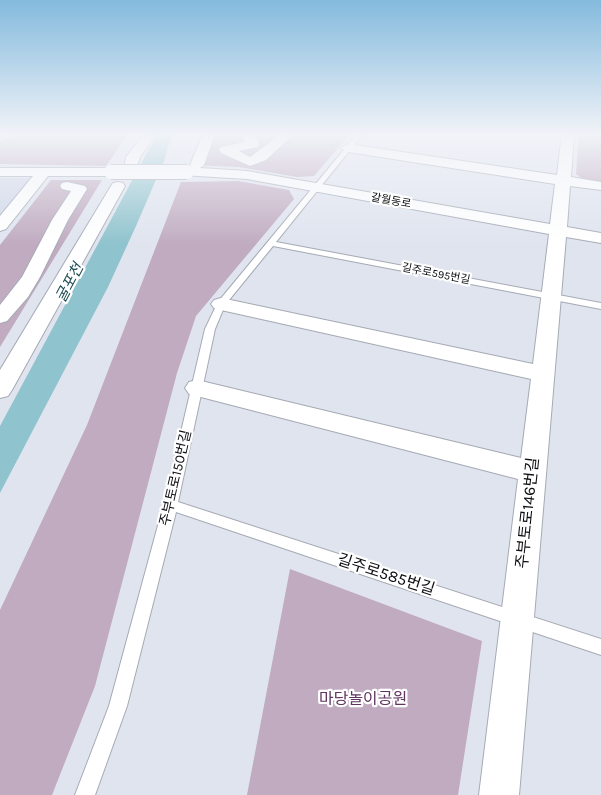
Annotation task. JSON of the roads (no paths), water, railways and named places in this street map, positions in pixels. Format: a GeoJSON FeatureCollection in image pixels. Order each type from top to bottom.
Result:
{"type":"FeatureCollection","features":[{"type":"Feature","properties":{"kind":"street","name":"갈월동로"},"geometry":{"type":"LineString","coordinates":[[0,172],[44,172],[114,179],[176,171]]}},
{"type":"Feature","properties":{"kind":"street","name":"갈월동로"},"geometry":{"type":"LineString","coordinates":[[211,171],[247,175],[601,238]]}},
{"type":"Feature","properties":{"kind":"street"},"geometry":{"type":"LineString","coordinates":[[503,171],[601,186]]}},
{"type":"Feature","properties":{"kind":"street","name":"주부토로146번길"},"geometry":{"type":"LineString","coordinates":[[498,795],[564,171]]}},
{"type":"Feature","properties":{"kind":"street"},"geometry":{"type":"LineString","coordinates":[[2,221],[44,172]]}},
{"type":"Feature","properties":{"kind":"street"},"geometry":{"type":"LineString","coordinates":[[0,390],[114,179]]}},
{"type":"Feature","properties":{"kind":"street"},"geometry":{"type":"LineString","coordinates":[[0,316],[18,297],[32,277],[60,220],[80,189],[67,186]]}},
{"type":"Feature","properties":{"kind":"street"},"geometry":{"type":"LineString","coordinates":[[221,304],[543,374]]}},
{"type":"Feature","properties":{"kind":"street"},"geometry":{"type":"LineString","coordinates":[[197,388],[533,472]]}},
{"type":"Feature","properties":{"kind":"lane","name":"주부토로150번길"},"geometry":{"type":"LineString","coordinates":[[85,795],[118,706],[171,505],[210,329],[221,304],[328,171]]}},
{"type":"Feature","properties":{"kind":"lane","name":"길주로595번길"},"geometry":{"type":"LineString","coordinates":[[270,243],[601,306]]}},
{"type":"Feature","properties":{"kind":"lane","name":"길주로585번길"},"geometry":{"type":"LineString","coordinates":[[171,505],[601,647]]}},
{"type":"Feature","properties":{"kind":"water","name":"굴포천"},"geometry":{"type":"Polygon","coordinates":[[[137,171],[160,171],[108,287],[0,493],[0,426],[137,171]]]}},
{"type":"Feature","properties":{"kind":"park label","name":"마당놀이공원"},"geometry":{"type":"Point","coordinates":[363,699]}}]}
